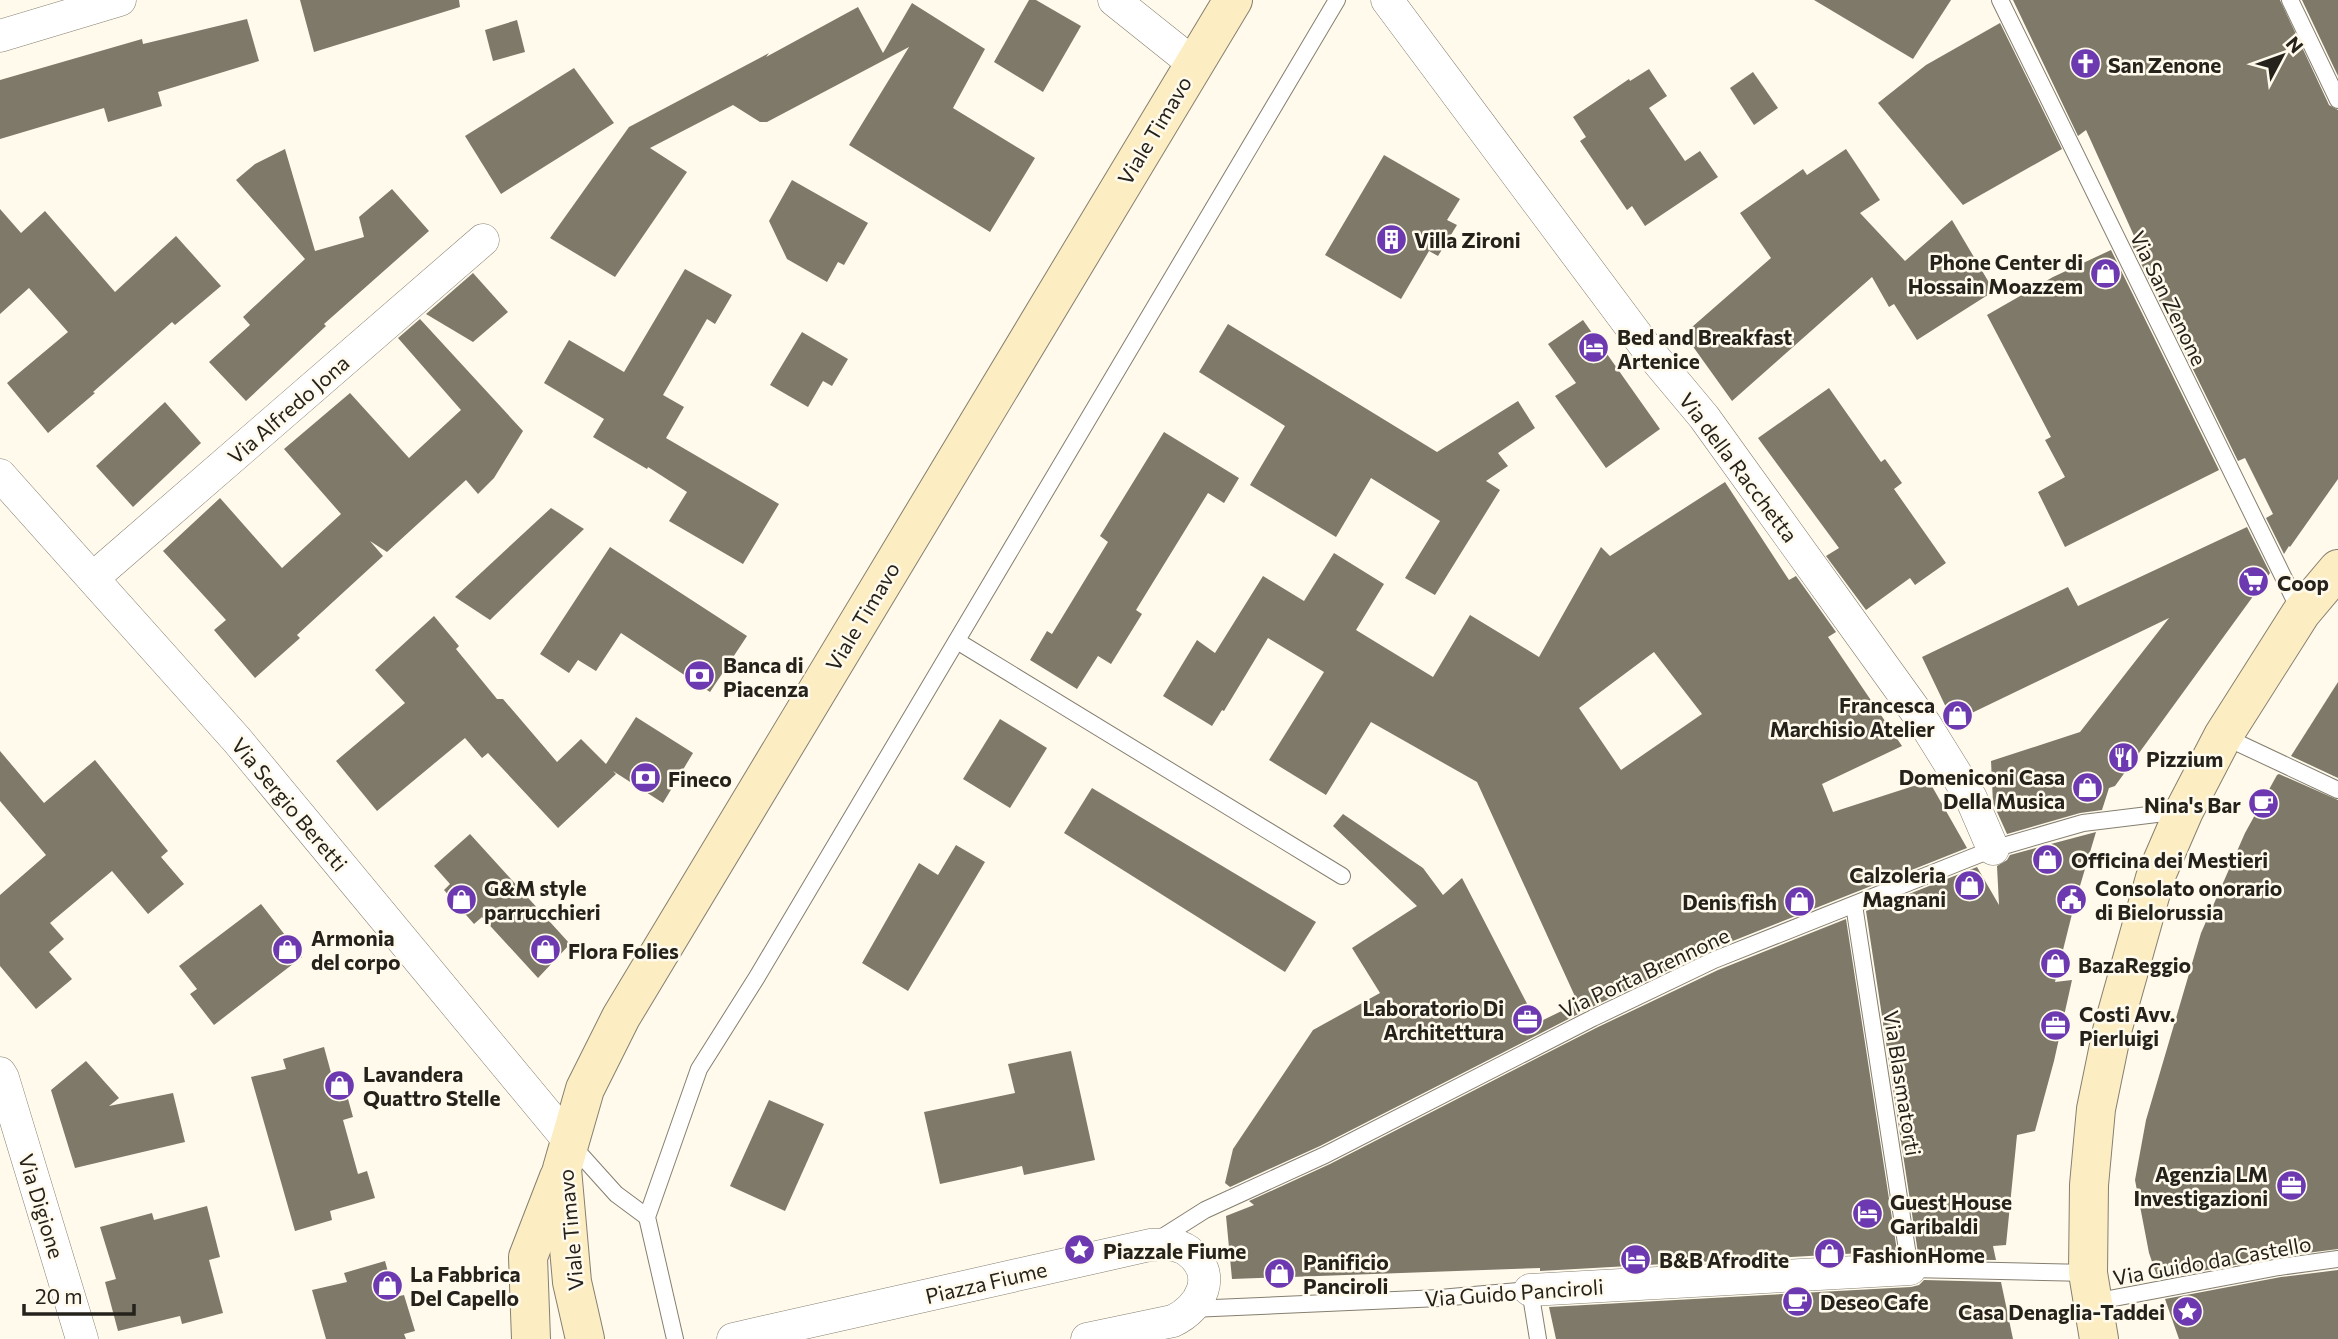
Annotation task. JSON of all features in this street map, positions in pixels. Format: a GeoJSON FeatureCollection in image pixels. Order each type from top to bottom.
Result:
{"type":"FeatureCollection","features":[{"type":"Feature","properties":{"kind":"main road","name":"Viale Timavo"},"geometry":{"type":"LineString","coordinates":[[584,1339],[572,1282],[566,1155],[585,1089],[621,1017],[1233,0]]}},
{"type":"Feature","properties":{"kind":"main road"},"geometry":{"type":"LineString","coordinates":[[2093,1305],[2089,1185],[2095,1121],[2112,1031],[2155,878],[2184,810],[2223,736],[2301,613],[2338,569]]}},
{"type":"Feature","properties":{"kind":"main road"},"geometry":{"type":"LineString","coordinates":[[531,1339],[528,1257],[566,1155]]}},
{"type":"Feature","properties":{"kind":"street"},"geometry":{"type":"LineString","coordinates":[[0,36],[120,0]]}},
{"type":"Feature","properties":{"kind":"street"},"geometry":{"type":"LineString","coordinates":[[1114,0],[1194,64]]}},
{"type":"Feature","properties":{"kind":"street","name":"Via della Racchetta"},"geometry":{"type":"LineString","coordinates":[[1387,0],[1648,350],[1704,417],[1925,724],[1970,798],[1993,849]]}},
{"type":"Feature","properties":{"kind":"street","name":"Via Alfredo Jona"},"geometry":{"type":"LineString","coordinates":[[93,578],[483,240]]}},
{"type":"Feature","properties":{"kind":"street","name":"Via Sergio Beretti"},"geometry":{"type":"LineString","coordinates":[[0,475],[237,740],[566,1155]]}},
{"type":"Feature","properties":{"kind":"street","name":"Via Digione"},"geometry":{"type":"LineString","coordinates":[[0,1073],[4,1078],[82,1339]]}},
{"type":"Feature","properties":{"kind":"street","name":"Piazza Fiume"},"geometry":{"type":"LineString","coordinates":[[733,1339],[1150,1245],[1167,1244],[1180,1247],[1189,1252],[1201,1267],[1204,1287],[1196,1305],[1191,1309]]}},
{"type":"Feature","properties":{"kind":"street","name":"Via Guido Panciroli"},"geometry":{"type":"LineString","coordinates":[[1530,1290],[1910,1269]]}},
{"type":"Feature","properties":{"kind":"street"},"geometry":{"type":"LineString","coordinates":[[1087,1339],[1173,1321],[1191,1309]]}},
{"type":"Feature","properties":{"kind":"lane"},"geometry":{"type":"LineString","coordinates":[[675,1339],[647,1217],[699,1069],[758,977],[1337,0]]}},
{"type":"Feature","properties":{"kind":"lane","name":"Via San Zenone"},"geometry":{"type":"LineString","coordinates":[[2000,0],[2301,613]]}},
{"type":"Feature","properties":{"kind":"lane"},"geometry":{"type":"LineString","coordinates":[[2290,0],[2338,100]]}},
{"type":"Feature","properties":{"kind":"lane"},"geometry":{"type":"LineString","coordinates":[[957,641],[1342,876]]}},
{"type":"Feature","properties":{"kind":"lane"},"geometry":{"type":"LineString","coordinates":[[2223,736],[2338,790]]}},
{"type":"Feature","properties":{"kind":"lane","name":"Via Porta Brennone"},"geometry":{"type":"LineString","coordinates":[[1150,1245],[1205,1210],[1325,1155],[1593,1018],[1714,960],[1993,849],[2083,823],[2184,810]]}},
{"type":"Feature","properties":{"kind":"lane","name":"Via Blasmatorti"},"geometry":{"type":"LineString","coordinates":[[1854,905],[1910,1269]]}},
{"type":"Feature","properties":{"kind":"lane"},"geometry":{"type":"LineString","coordinates":[[566,1155],[647,1217]]}},
{"type":"Feature","properties":{"kind":"lane","name":"Via Guido da Castello"},"geometry":{"type":"LineString","coordinates":[[2093,1305],[2279,1267],[2338,1259]]}},
{"type":"Feature","properties":{"kind":"lane","name":"Via Guido Panciroli"},"geometry":{"type":"LineString","coordinates":[[1910,1269],[2093,1305]]}},
{"type":"Feature","properties":{"kind":"lane"},"geometry":{"type":"LineString","coordinates":[[1530,1290],[1538,1339]]}},
{"type":"Feature","properties":{"kind":"lane","name":"Via Guido Panciroli"},"geometry":{"type":"LineString","coordinates":[[1191,1309],[1440,1298],[1530,1290]]}},
{"type":"Feature","properties":{"kind":"building"},"geometry":{"type":"Polygon","coordinates":[[[300,0],[459,0],[460,7],[314,52],[300,0]]]}},
{"type":"Feature","properties":{"kind":"building"},"geometry":{"type":"Polygon","coordinates":[[[1029,0],[1036,0],[1081,26],[1043,92],[994,62],[1029,0]]]}},
{"type":"Feature","properties":{"kind":"building"},"geometry":{"type":"Polygon","coordinates":[[[1814,0],[1951,0],[1913,59],[1814,0]]]}},
{"type":"Feature","properties":{"kind":"building"},"geometry":{"type":"Polygon","coordinates":[[[2013,0],[2280,0],[2329,105],[2338,110],[2338,479],[2284,554],[2266,518],[2273,514],[2245,458],[2238,461],[2130,241],[2135,238],[2086,130],[2078,136],[2013,0]]]}},
{"type":"Feature","properties":{"kind":"building"},"geometry":{"type":"Polygon","coordinates":[[[2302,0],[2338,0],[2338,76],[2302,0]]]}},
{"type":"Feature","properties":{"kind":"building"},"geometry":{"type":"Polygon","coordinates":[[[912,3],[985,49],[953,108],[1035,158],[990,232],[849,145],[909,47],[767,122],[760,122],[733,105],[650,148],[687,172],[615,277],[550,238],[629,127],[858,7],[883,53],[912,3]]]}},
{"type":"Feature","properties":{"kind":"building"},"geometry":{"type":"Polygon","coordinates":[[[247,19],[259,61],[158,92],[162,106],[108,122],[104,108],[0,139],[0,80],[142,39],[143,44],[247,19]]]}},
{"type":"Feature","properties":{"kind":"building"},"geometry":{"type":"Polygon","coordinates":[[[517,20],[525,52],[493,61],[485,30],[517,20]]]}},
{"type":"Feature","properties":{"kind":"building"},"geometry":{"type":"Polygon","coordinates":[[[2000,23],[2062,149],[1963,205],[1878,103],[1926,65],[2000,23]]]}},
{"type":"Feature","properties":{"kind":"building"},"geometry":{"type":"Polygon","coordinates":[[[574,68],[614,123],[501,194],[465,136],[574,68]]]}},
{"type":"Feature","properties":{"kind":"building"},"geometry":{"type":"Polygon","coordinates":[[[1649,69],[1667,96],[1649,108],[1685,161],[1700,151],[1718,177],[1645,226],[1632,206],[1627,210],[1580,141],[1586,137],[1573,117],[1629,79],[1630,81],[1649,69]]]}},
{"type":"Feature","properties":{"kind":"building"},"geometry":{"type":"Polygon","coordinates":[[[1753,72],[1778,108],[1754,125],[1730,88],[1753,72]]]}},
{"type":"Feature","properties":{"kind":"building"},"geometry":{"type":"Polygon","coordinates":[[[285,149],[315,251],[364,237],[359,217],[392,189],[429,231],[324,324],[326,326],[246,401],[209,362],[250,325],[243,317],[305,259],[236,180],[255,164],[285,149]]]}},
{"type":"Feature","properties":{"kind":"building"},"geometry":{"type":"Polygon","coordinates":[[[1846,149],[1880,200],[1860,213],[1905,261],[1952,220],[1994,291],[1917,340],[1894,304],[1889,307],[1872,277],[1732,401],[1684,334],[1771,258],[1740,213],[1803,169],[1807,175],[1846,149]]]}},
{"type":"Feature","properties":{"kind":"building","name":"Villa Zironi"},"geometry":{"type":"Polygon","coordinates":[[[1384,155],[1460,199],[1447,220],[1457,225],[1438,256],[1429,251],[1401,299],[1325,255],[1384,155]]]}},
{"type":"Feature","properties":{"kind":"building"},"geometry":{"type":"Polygon","coordinates":[[[792,180],[868,223],[844,265],[838,262],[827,282],[787,259],[769,221],[792,180]]]}},
{"type":"Feature","properties":{"kind":"building"},"geometry":{"type":"Polygon","coordinates":[[[0,209],[21,233],[45,211],[115,292],[176,236],[221,286],[175,325],[172,322],[48,433],[7,383],[68,332],[29,288],[0,314],[0,209]]]}},
{"type":"Feature","properties":{"kind":"building"},"geometry":{"type":"Polygon","coordinates":[[[2111,250],[2219,470],[2065,547],[2038,492],[2065,477],[2045,440],[2051,437],[1987,315],[2053,277],[2111,250]]]}},
{"type":"Feature","properties":{"kind":"building"},"geometry":{"type":"Polygon","coordinates":[[[685,269],[732,295],[715,324],[707,319],[663,395],[684,407],[666,438],[779,504],[743,564],[669,521],[687,492],[593,437],[604,419],[544,383],[569,340],[624,372],[685,269]]]}},
{"type":"Feature","properties":{"kind":"building"},"geometry":{"type":"Polygon","coordinates":[[[473,273],[508,312],[473,342],[426,314],[473,273]]]}},
{"type":"Feature","properties":{"kind":"building"},"geometry":{"type":"Polygon","coordinates":[[[420,319],[523,431],[494,478],[478,494],[466,480],[387,552],[370,541],[383,556],[297,635],[300,638],[255,678],[214,630],[226,620],[163,551],[220,498],[282,568],[341,514],[284,449],[350,393],[409,458],[461,410],[398,338],[420,319]]]}},
{"type":"Feature","properties":{"kind":"building"},"geometry":{"type":"Polygon","coordinates":[[[1583,320],[1660,429],[1606,468],[1555,396],[1576,383],[1548,344],[1583,320]]]}},
{"type":"Feature","properties":{"kind":"building"},"geometry":{"type":"Polygon","coordinates":[[[1228,324],[1437,452],[1518,401],[1535,428],[1498,453],[1508,466],[1486,481],[1500,490],[1435,595],[1405,578],[1440,521],[1371,478],[1336,537],[1250,485],[1285,426],[1199,372],[1228,324]]]}},
{"type":"Feature","properties":{"kind":"building"},"geometry":{"type":"Polygon","coordinates":[[[802,332],[848,359],[832,386],[823,381],[808,407],[770,385],[802,332]]]}},
{"type":"Feature","properties":{"kind":"building"},"geometry":{"type":"Polygon","coordinates":[[[1829,388],[1881,462],[1885,459],[1902,483],[1894,489],[1946,563],[1915,585],[1910,578],[1866,610],[1826,556],[1839,548],[1758,438],[1829,388]]]}},
{"type":"Feature","properties":{"kind":"building"},"geometry":{"type":"Polygon","coordinates":[[[165,402],[201,443],[133,507],[96,466],[165,402]]]}},
{"type":"Feature","properties":{"kind":"building"},"geometry":{"type":"Polygon","coordinates":[[[1164,432],[1239,478],[1224,503],[1208,493],[1136,610],[1142,614],[1111,664],[1098,656],[1077,689],[1030,660],[1047,631],[1052,634],[1108,542],[1100,536],[1164,432]]]}},
{"type":"Feature","properties":{"kind":"building"},"geometry":{"type":"Polygon","coordinates":[[[1725,482],[1789,580],[1796,576],[1836,632],[1828,637],[1902,746],[1822,784],[1833,812],[1929,781],[1967,848],[1710,950],[1320,1146],[1230,1187],[1225,1183],[1233,1149],[1313,1030],[1380,993],[1352,948],[1417,906],[1333,826],[1343,814],[1423,868],[1443,895],[1462,878],[1537,1023],[1578,1003],[1477,782],[1371,722],[1326,795],[1269,760],[1324,672],[1268,638],[1212,726],[1163,696],[1197,640],[1215,653],[1263,576],[1304,601],[1334,553],[1384,584],[1356,630],[1433,677],[1470,615],[1539,657],[1601,547],[1610,556],[1725,482]],[[1654,652],[1579,708],[1621,770],[1702,714],[1654,652]]]}},
{"type":"Feature","properties":{"kind":"building"},"geometry":{"type":"Polygon","coordinates":[[[551,508],[584,529],[490,620],[455,597],[551,508]]]}},
{"type":"Feature","properties":{"kind":"building"},"geometry":{"type":"Polygon","coordinates":[[[2247,527],[2270,573],[2115,786],[2109,788],[2102,810],[2080,813],[2007,834],[1993,803],[1991,761],[2080,732],[2169,618],[1953,722],[1922,657],[2068,587],[2078,606],[2247,527]]]}},
{"type":"Feature","properties":{"kind":"building"},"geometry":{"type":"Polygon","coordinates":[[[610,547],[747,636],[710,692],[621,633],[596,671],[578,660],[569,673],[540,654],[610,547]]]}},
{"type":"Feature","properties":{"kind":"building"},"geometry":{"type":"Polygon","coordinates":[[[434,616],[459,646],[456,649],[497,699],[503,699],[557,762],[581,739],[606,764],[636,717],[693,753],[663,803],[613,771],[616,774],[558,828],[488,753],[482,758],[465,738],[377,811],[336,761],[405,703],[375,670],[434,616]]]}},
{"type":"Feature","properties":{"kind":"building"},"geometry":{"type":"Polygon","coordinates":[[[2338,682],[2338,778],[2291,756],[2338,682]]]}},
{"type":"Feature","properties":{"kind":"building"},"geometry":{"type":"Polygon","coordinates":[[[1000,719],[1047,748],[1010,808],[963,779],[1000,719]]]}},
{"type":"Feature","properties":{"kind":"building"},"geometry":{"type":"Polygon","coordinates":[[[0,751],[44,803],[95,760],[168,851],[161,857],[184,884],[148,914],[112,871],[50,923],[64,939],[49,952],[72,979],[36,1009],[0,966],[0,895],[46,855],[0,801],[0,751]]]}},
{"type":"Feature","properties":{"kind":"building"},"geometry":{"type":"Polygon","coordinates":[[[2279,774],[2338,800],[2338,1249],[2277,1257],[2158,1279],[2149,1253],[2135,1180],[2146,1120],[2201,933],[2245,833],[2279,774]]]}},
{"type":"Feature","properties":{"kind":"building"},"geometry":{"type":"Polygon","coordinates":[[[1092,788],[1316,922],[1285,972],[1064,833],[1092,788]]]}},
{"type":"Feature","properties":{"kind":"building"},"geometry":{"type":"Polygon","coordinates":[[[2096,832],[2055,982],[2072,980],[2054,1061],[2035,1131],[2017,1135],[2006,1245],[1993,1246],[1996,1260],[1925,1259],[1918,1253],[1866,911],[1977,867],[1999,905],[1997,866],[2010,855],[2096,832]]]}},
{"type":"Feature","properties":{"kind":"building"},"geometry":{"type":"Polygon","coordinates":[[[470,834],[570,944],[538,978],[482,917],[474,924],[444,890],[450,884],[434,866],[470,834]]]}},
{"type":"Feature","properties":{"kind":"building"},"geometry":{"type":"Polygon","coordinates":[[[956,845],[985,862],[908,991],[862,963],[919,863],[938,875],[956,845]]]}},
{"type":"Feature","properties":{"kind":"building"},"geometry":{"type":"Polygon","coordinates":[[[261,904],[302,957],[214,1025],[190,994],[197,989],[179,966],[261,904]]]}},
{"type":"Feature","properties":{"kind":"building"},"geometry":{"type":"Polygon","coordinates":[[[1846,919],[1897,1251],[1540,1271],[1540,1268],[1232,1279],[1226,1216],[1254,1205],[1249,1201],[1330,1164],[1598,1027],[1718,970],[1846,919]]]}},
{"type":"Feature","properties":{"kind":"building"},"geometry":{"type":"Polygon","coordinates":[[[324,1047],[333,1080],[342,1077],[353,1117],[343,1120],[358,1174],[367,1171],[375,1198],[330,1211],[332,1220],[295,1231],[251,1077],[286,1069],[283,1059],[324,1047]]]}},
{"type":"Feature","properties":{"kind":"building"},"geometry":{"type":"Polygon","coordinates":[[[1071,1051],[1095,1160],[1024,1175],[1022,1166],[940,1184],[924,1112],[1015,1093],[1008,1064],[1071,1051]]]}},
{"type":"Feature","properties":{"kind":"building"},"geometry":{"type":"Polygon","coordinates":[[[86,1061],[119,1098],[109,1106],[173,1093],[185,1142],[75,1168],[51,1090],[86,1061]]]}},
{"type":"Feature","properties":{"kind":"building"},"geometry":{"type":"Polygon","coordinates":[[[769,1100],[824,1124],[785,1211],[730,1186],[769,1100]]]}},
{"type":"Feature","properties":{"kind":"building"},"geometry":{"type":"Polygon","coordinates":[[[207,1206],[220,1257],[209,1260],[223,1313],[182,1324],[180,1316],[118,1331],[105,1282],[116,1279],[100,1227],[152,1213],[154,1220],[207,1206]]]}},
{"type":"Feature","properties":{"kind":"building"},"geometry":{"type":"Polygon","coordinates":[[[385,1261],[395,1297],[404,1295],[415,1331],[404,1334],[406,1339],[326,1339],[312,1290],[347,1282],[344,1273],[385,1261]]]}},
{"type":"Feature","properties":{"kind":"building"},"geometry":{"type":"Polygon","coordinates":[[[2338,1270],[2338,1339],[2179,1339],[2165,1299],[2281,1277],[2338,1270]]]}},
{"type":"Feature","properties":{"kind":"building"},"geometry":{"type":"Polygon","coordinates":[[[1924,1280],[2001,1282],[2013,1339],[1556,1339],[1549,1307],[1911,1287],[1924,1280]]]}},
{"type":"Feature","properties":{"kind":"place","name":"San Zenone"},"geometry":{"type":"Point","coordinates":[2085,64]}},
{"type":"Feature","properties":{"kind":"place","name":"Villa Zironi"},"geometry":{"type":"Point","coordinates":[1391,239]}},
{"type":"Feature","properties":{"kind":"place","name":"Phone Center di Hossain Moazzem"},"geometry":{"type":"Point","coordinates":[2106,273]}},
{"type":"Feature","properties":{"kind":"place","name":"Bed and Breakfast Artenice"},"geometry":{"type":"Point","coordinates":[1594,348]}},
{"type":"Feature","properties":{"kind":"place","name":"Coop"},"geometry":{"type":"Point","coordinates":[2254,582]}},
{"type":"Feature","properties":{"kind":"place","name":"Banca di Piacenza"},"geometry":{"type":"Point","coordinates":[700,676]}},
{"type":"Feature","properties":{"kind":"place","name":"Francesca Marchisio Atelier"},"geometry":{"type":"Point","coordinates":[1958,716]}},
{"type":"Feature","properties":{"kind":"place","name":"Pizzium"},"geometry":{"type":"Point","coordinates":[2123,758]}},
{"type":"Feature","properties":{"kind":"place","name":"Fineco"},"geometry":{"type":"Point","coordinates":[645,778]}},
{"type":"Feature","properties":{"kind":"place","name":"Domeniconi Casa Della Musica"},"geometry":{"type":"Point","coordinates":[2088,788]}},
{"type":"Feature","properties":{"kind":"place","name":"Nina's Bar"},"geometry":{"type":"Point","coordinates":[2264,804]}},
{"type":"Feature","properties":{"kind":"place","name":"Officina dei Mestieri"},"geometry":{"type":"Point","coordinates":[2048,859]}},
{"type":"Feature","properties":{"kind":"place","name":"Calzoleria Magnani"},"geometry":{"type":"Point","coordinates":[1969,886]}},
{"type":"Feature","properties":{"kind":"place","name":"G&M style parrucchieri"},"geometry":{"type":"Point","coordinates":[461,899]}},
{"type":"Feature","properties":{"kind":"place","name":"Consolato onorario di Bielorussia"},"geometry":{"type":"Point","coordinates":[2072,899]}},
{"type":"Feature","properties":{"kind":"place","name":"Denis fish"},"geometry":{"type":"Point","coordinates":[1800,901]}},
{"type":"Feature","properties":{"kind":"place","name":"Armonia del corpo"},"geometry":{"type":"Point","coordinates":[288,949]}},
{"type":"Feature","properties":{"kind":"place","name":"Flora Folies"},"geometry":{"type":"Point","coordinates":[545,950]}},
{"type":"Feature","properties":{"kind":"place","name":"BazaReggio"},"geometry":{"type":"Point","coordinates":[2055,964]}},
{"type":"Feature","properties":{"kind":"place","name":"Laboratorio Di Architettura"},"geometry":{"type":"Point","coordinates":[1527,1019]}},
{"type":"Feature","properties":{"kind":"place","name":"Costi Avv. Pierluigi"},"geometry":{"type":"Point","coordinates":[2056,1025]}},
{"type":"Feature","properties":{"kind":"place","name":"Lavandera Quattro Stelle"},"geometry":{"type":"Point","coordinates":[340,1085]}},
{"type":"Feature","properties":{"kind":"place","name":"Agenzia LM Investigazioni"},"geometry":{"type":"Point","coordinates":[2291,1185]}},
{"type":"Feature","properties":{"kind":"place","name":"Guest House Garibaldi"},"geometry":{"type":"Point","coordinates":[1867,1213]}},
{"type":"Feature","properties":{"kind":"place","name":"Piazzale Fiume"},"geometry":{"type":"Point","coordinates":[1080,1250]}},
{"type":"Feature","properties":{"kind":"place","name":"FashionHome"},"geometry":{"type":"Point","coordinates":[1829,1254]}},
{"type":"Feature","properties":{"kind":"place","name":"B&B Afrodite"},"geometry":{"type":"Point","coordinates":[1636,1259]}},
{"type":"Feature","properties":{"kind":"place","name":"Panificio Panciroli"},"geometry":{"type":"Point","coordinates":[1280,1273]}},
{"type":"Feature","properties":{"kind":"place","name":"La Fabbrica Del Capello"},"geometry":{"type":"Point","coordinates":[387,1285]}},
{"type":"Feature","properties":{"kind":"place","name":"Deseo Cafe"},"geometry":{"type":"Point","coordinates":[1797,1301]}},
{"type":"Feature","properties":{"kind":"place","name":"Casa Denaglia-Taddei"},"geometry":{"type":"Point","coordinates":[2188,1311]}}]}
